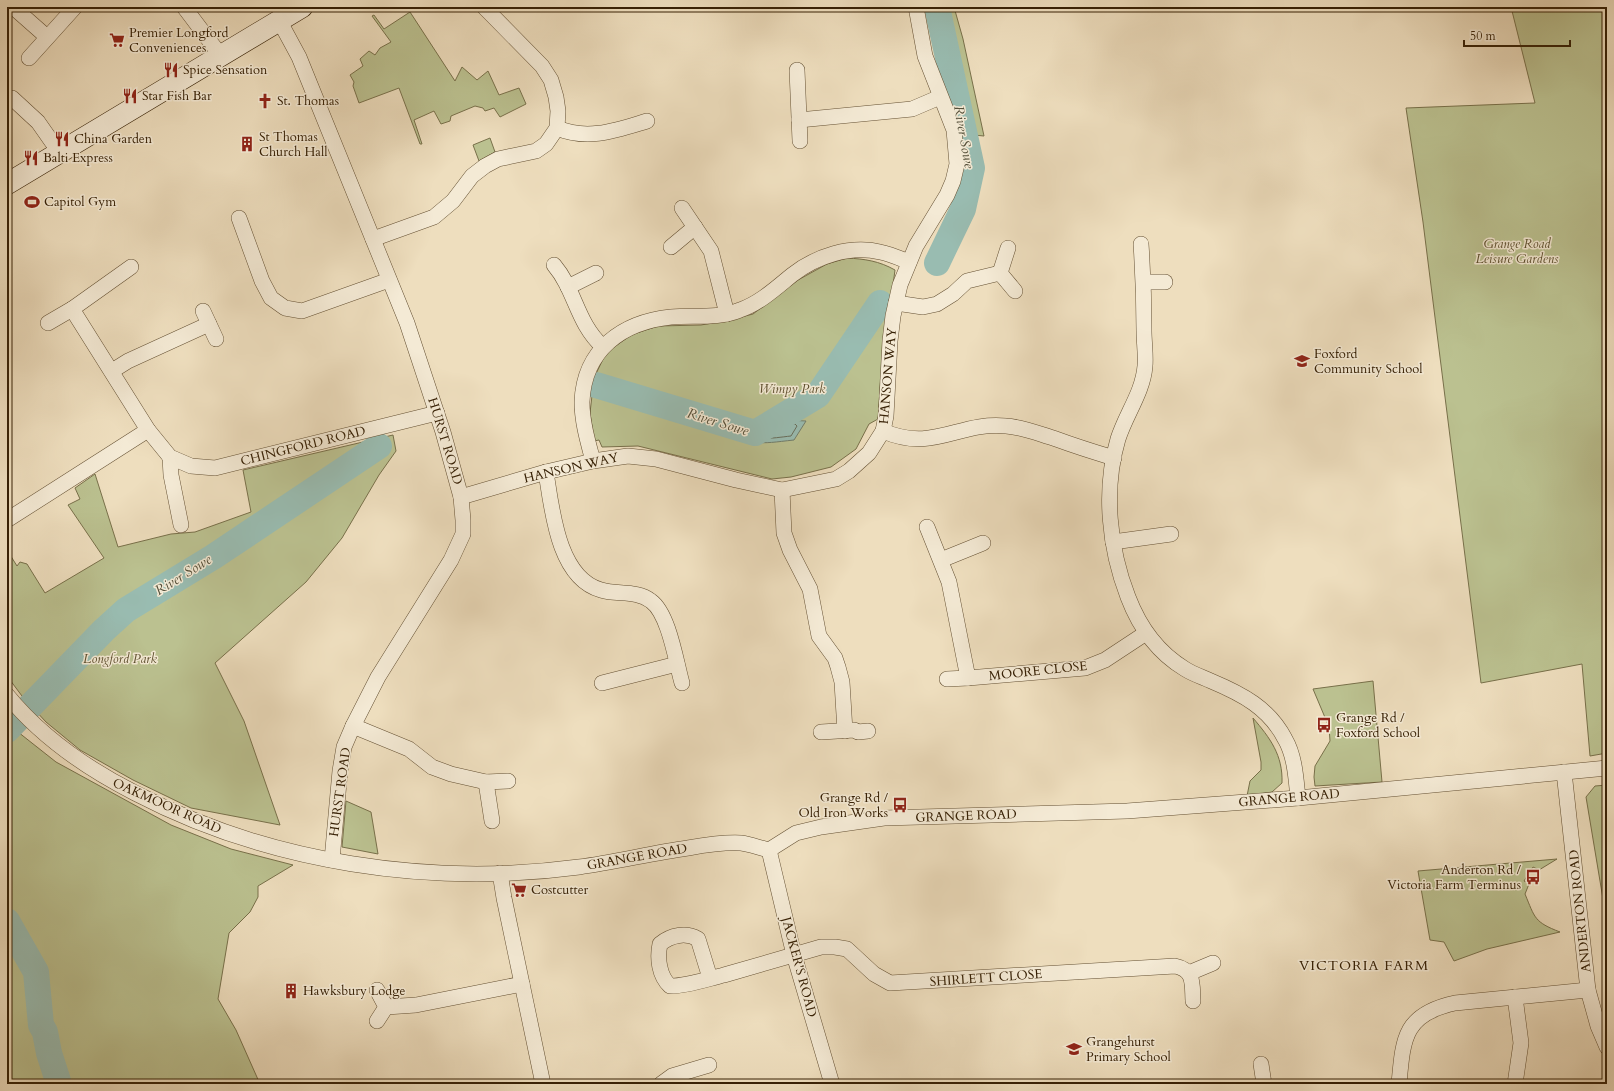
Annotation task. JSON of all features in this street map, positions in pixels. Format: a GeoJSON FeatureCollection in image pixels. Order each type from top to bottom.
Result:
{"type":"FeatureCollection","features":[{"type":"Feature","properties":{"kind":"main road"},"geometry":{"type":"LineString","coordinates":[[7,184],[302,7]]}},
{"type":"Feature","properties":{"kind":"street"},"geometry":{"type":"LineString","coordinates":[[13,7],[47,37]]}},
{"type":"Feature","properties":{"kind":"street"},"geometry":{"type":"LineString","coordinates":[[29,58],[75,7]]}},
{"type":"Feature","properties":{"kind":"street"},"geometry":{"type":"LineString","coordinates":[[184,7],[221,56]]}},
{"type":"Feature","properties":{"kind":"street"},"geometry":{"type":"LineString","coordinates":[[373,239],[434,217],[453,201],[472,176],[485,166],[498,160],[536,151],[546,144],[557,128],[558,111],[551,80],[542,66],[484,7]]}},
{"type":"Feature","properties":{"kind":"street","name":"HANSON WAY"},"geometry":{"type":"LineString","coordinates":[[461,497],[546,472],[593,461],[628,456],[642,456],[782,490],[824,482],[849,471],[869,453],[883,431],[888,397],[889,354],[896,304],[909,262],[916,246],[947,195],[953,181],[957,164],[954,130],[924,56],[916,7]]}},
{"type":"Feature","properties":{"kind":"street","name":"HURST ROAD"},"geometry":{"type":"LineString","coordinates":[[279,20],[299,57],[407,323],[437,413],[461,497],[463,534],[451,560],[378,677],[344,747],[340,771],[332,860]]}},
{"type":"Feature","properties":{"kind":"street"},"geometry":{"type":"LineString","coordinates":[[797,70],[800,141]]}},
{"type":"Feature","properties":{"kind":"street"},"geometry":{"type":"LineString","coordinates":[[800,120],[912,108],[940,96]]}},
{"type":"Feature","properties":{"kind":"street"},"geometry":{"type":"LineString","coordinates":[[12,98],[38,122],[59,152]]}},
{"type":"Feature","properties":{"kind":"street"},"geometry":{"type":"LineString","coordinates":[[557,128],[567,132],[588,135],[602,134],[647,121]]}},
{"type":"Feature","properties":{"kind":"street"},"geometry":{"type":"LineString","coordinates":[[682,208],[711,250],[727,314]]}},
{"type":"Feature","properties":{"kind":"street"},"geometry":{"type":"LineString","coordinates":[[239,218],[262,281],[271,298],[285,308],[302,311],[389,280]]}},
{"type":"Feature","properties":{"kind":"street"},"geometry":{"type":"LineString","coordinates":[[671,248],[695,227]]}},
{"type":"Feature","properties":{"kind":"street"},"geometry":{"type":"LineString","coordinates":[[1141,244],[1144,282],[1145,366],[1141,385],[1118,438],[1110,488],[1113,542],[1119,572],[1128,598],[1146,633],[1166,655],[1185,669],[1237,692],[1253,701],[1267,713],[1286,740],[1292,756],[1298,798]]}},
{"type":"Feature","properties":{"kind":"street"},"geometry":{"type":"LineString","coordinates":[[1000,273],[1008,248]]}},
{"type":"Feature","properties":{"kind":"street"},"geometry":{"type":"LineString","coordinates":[[593,461],[584,424],[582,402],[584,386],[593,362],[604,347],[622,332],[635,324],[651,320],[727,314],[740,310],[756,303],[806,265],[833,254],[867,250],[880,252],[909,262]]}},
{"type":"Feature","properties":{"kind":"street"},"geometry":{"type":"LineString","coordinates":[[554,265],[563,275],[585,326],[592,336],[604,347]]}},
{"type":"Feature","properties":{"kind":"street"},"geometry":{"type":"LineString","coordinates":[[48,323],[72,309],[131,268]]}},
{"type":"Feature","properties":{"kind":"street"},"geometry":{"type":"LineString","coordinates":[[568,286],[596,272]]}},
{"type":"Feature","properties":{"kind":"street"},"geometry":{"type":"LineString","coordinates":[[1000,273],[1015,291]]}},
{"type":"Feature","properties":{"kind":"street"},"geometry":{"type":"LineString","coordinates":[[896,304],[923,308],[937,304],[953,294],[967,281],[1000,273]]}},
{"type":"Feature","properties":{"kind":"street"},"geometry":{"type":"LineString","coordinates":[[1144,282],[1165,282]]}},
{"type":"Feature","properties":{"kind":"street","name":"CHINGFORD ROAD"},"geometry":{"type":"LineString","coordinates":[[72,309],[148,430],[170,457],[191,466],[215,468],[437,413]]}},
{"type":"Feature","properties":{"kind":"street"},"geometry":{"type":"LineString","coordinates":[[112,371],[206,317],[216,339]]}},
{"type":"Feature","properties":{"kind":"street"},"geometry":{"type":"LineString","coordinates":[[883,431],[902,438],[930,439],[974,428],[1006,426],[1025,429],[1114,458]]}},
{"type":"Feature","properties":{"kind":"street"},"geometry":{"type":"LineString","coordinates":[[7,520],[148,430]]}},
{"type":"Feature","properties":{"kind":"street"},"geometry":{"type":"LineString","coordinates":[[170,457],[171,475],[181,525]]}},
{"type":"Feature","properties":{"kind":"street"},"geometry":{"type":"LineString","coordinates":[[546,472],[552,511],[570,567],[584,583],[600,590],[617,594],[634,593],[652,601],[663,616],[682,683]]}},
{"type":"Feature","properties":{"kind":"street"},"geometry":{"type":"LineString","coordinates":[[782,490],[784,533],[790,550],[810,589],[819,636],[835,658],[842,682],[845,730]]}},
{"type":"Feature","properties":{"kind":"street"},"geometry":{"type":"LineString","coordinates":[[927,527],[949,582],[968,678]]}},
{"type":"Feature","properties":{"kind":"street"},"geometry":{"type":"LineString","coordinates":[[1113,542],[1171,534]]}},
{"type":"Feature","properties":{"kind":"street"},"geometry":{"type":"LineString","coordinates":[[941,560],[982,543]]}},
{"type":"Feature","properties":{"kind":"street","name":"MOORE CLOSE"},"geometry":{"type":"LineString","coordinates":[[947,679],[1085,668],[1105,660],[1146,633]]}},
{"type":"Feature","properties":{"kind":"street"},"geometry":{"type":"LineString","coordinates":[[602,683],[677,664]]}},
{"type":"Feature","properties":{"kind":"street","name":"OAKMOOR ROAD"},"geometry":{"type":"LineString","coordinates":[[11,700],[33,724],[58,746],[81,762],[112,781],[176,813],[217,830],[256,842],[332,860]]}},
{"type":"Feature","properties":{"kind":"street"},"geometry":{"type":"LineString","coordinates":[[353,726],[409,749],[432,767],[451,774],[486,782],[508,781]]}},
{"type":"Feature","properties":{"kind":"street"},"geometry":{"type":"LineString","coordinates":[[821,732],[845,730],[868,732]]}},
{"type":"Feature","properties":{"kind":"street","name":"GRANGE ROAD"},"geometry":{"type":"LineString","coordinates":[[332,860],[376,867],[421,871],[500,873],[580,867],[706,845],[741,843],[769,850],[796,833],[820,827],[884,818],[1127,811],[1298,798],[1607,768]]}},
{"type":"Feature","properties":{"kind":"street","name":"ANDERTON ROAD"},"geometry":{"type":"LineString","coordinates":[[1564,772],[1588,990],[1598,1026],[1607,1047]]}},
{"type":"Feature","properties":{"kind":"street"},"geometry":{"type":"LineString","coordinates":[[486,782],[492,821]]}},
{"type":"Feature","properties":{"kind":"street","name":"JACKER'S ROAD"},"geometry":{"type":"LineString","coordinates":[[769,850],[794,955],[832,1084]]}},
{"type":"Feature","properties":{"kind":"street"},"geometry":{"type":"LineString","coordinates":[[500,873],[543,1084]]}},
{"type":"Feature","properties":{"kind":"street","name":"SHIRLETT CLOSE"},"geometry":{"type":"LineString","coordinates":[[710,978],[821,947],[847,949],[874,974],[890,983],[1175,966],[1183,968],[1189,973]]}},
{"type":"Feature","properties":{"kind":"street"},"geometry":{"type":"LineString","coordinates":[[1193,1001],[1192,978],[1189,973],[1213,963]]}},
{"type":"Feature","properties":{"kind":"street"},"geometry":{"type":"LineString","coordinates":[[386,1007],[416,1006],[522,984]]}},
{"type":"Feature","properties":{"kind":"street"},"geometry":{"type":"LineString","coordinates":[[377,990],[386,1007]]}},
{"type":"Feature","properties":{"kind":"street"},"geometry":{"type":"LineString","coordinates":[[1399,1084],[1406,1037],[1414,1023],[1424,1013],[1439,1006],[1455,1003],[1588,990]]}},
{"type":"Feature","properties":{"kind":"street"},"geometry":{"type":"LineString","coordinates":[[1515,997],[1521,1043],[1519,1068],[1515,1084]]}},
{"type":"Feature","properties":{"kind":"street"},"geometry":{"type":"LineString","coordinates":[[378,1021],[386,1007]]}},
{"type":"Feature","properties":{"kind":"street"},"geometry":{"type":"LineString","coordinates":[[1261,1064],[1264,1084]]}},
{"type":"Feature","properties":{"kind":"street"},"geometry":{"type":"LineString","coordinates":[[661,1084],[672,1076],[709,1065]]}},
{"type":"Feature","properties":{"kind":"green space"},"geometry":{"type":"Polygon","coordinates":[[[925,7],[954,7],[963,39],[984,136],[963,134],[925,7]]]}},
{"type":"Feature","properties":{"kind":"green space","name":"Grange Road Leisure Gardens"},"geometry":{"type":"Polygon","coordinates":[[[1511,7],[1607,7],[1607,753],[1590,756],[1582,664],[1481,683],[1423,222],[1406,108],[1535,103],[1511,7]]]}},
{"type":"Feature","properties":{"kind":"green space"},"geometry":{"type":"Polygon","coordinates":[[[410,12],[455,81],[462,67],[477,80],[488,71],[499,95],[519,88],[526,104],[500,117],[494,108],[485,111],[483,108],[475,106],[451,116],[450,121],[441,124],[434,111],[414,120],[422,144],[420,144],[399,88],[359,103],[353,86],[354,82],[350,75],[363,66],[360,59],[369,51],[375,55],[380,48],[391,42],[372,16],[374,15],[384,29],[410,12]]]}},
{"type":"Feature","properties":{"kind":"green space"},"geometry":{"type":"Polygon","coordinates":[[[490,138],[495,152],[479,161],[473,145],[490,138]]]}},
{"type":"Feature","properties":{"kind":"green space","name":"Wimpy Park"},"geometry":{"type":"Polygon","coordinates":[[[847,258],[872,261],[883,264],[895,270],[881,375],[878,419],[869,424],[856,449],[831,467],[791,477],[772,479],[638,446],[602,447],[599,440],[594,441],[590,413],[594,378],[606,353],[631,335],[658,326],[701,325],[753,314],[798,280],[827,264],[847,258]]]}},
{"type":"Feature","properties":{"kind":"green space","name":"Longford Park"},"geometry":{"type":"Polygon","coordinates":[[[393,435],[396,451],[379,475],[342,538],[306,582],[215,663],[244,721],[280,825],[191,808],[133,780],[80,750],[46,722],[22,696],[7,676],[7,550],[17,566],[20,562],[27,564],[45,593],[104,558],[68,505],[80,499],[75,488],[95,474],[118,547],[171,534],[195,532],[251,512],[243,470],[393,435]]]}},
{"type":"Feature","properties":{"kind":"green space"},"geometry":{"type":"Polygon","coordinates":[[[1373,681],[1382,782],[1315,786],[1315,766],[1330,741],[1329,727],[1313,689],[1373,681]]]}},
{"type":"Feature","properties":{"kind":"green space"},"geometry":{"type":"Polygon","coordinates":[[[7,718],[18,732],[56,762],[171,825],[231,849],[293,865],[258,886],[258,897],[250,912],[229,933],[218,999],[236,1030],[260,1084],[7,1084],[7,718]]]}},
{"type":"Feature","properties":{"kind":"green space"},"geometry":{"type":"Polygon","coordinates":[[[1253,718],[1270,740],[1278,755],[1282,773],[1282,783],[1272,792],[1247,796],[1250,781],[1261,770],[1261,762],[1253,718]]]}},
{"type":"Feature","properties":{"kind":"green space"},"geometry":{"type":"Polygon","coordinates":[[[1607,785],[1607,923],[1586,797],[1595,786],[1607,785]]]}},
{"type":"Feature","properties":{"kind":"green space"},"geometry":{"type":"Polygon","coordinates":[[[346,801],[371,812],[378,854],[342,847],[346,801]]]}},
{"type":"Feature","properties":{"kind":"green space"},"geometry":{"type":"Polygon","coordinates":[[[1557,859],[1539,870],[1533,867],[1524,881],[1529,884],[1525,894],[1536,918],[1545,925],[1560,932],[1487,949],[1454,961],[1444,942],[1430,940],[1418,871],[1557,859]]]}},
{"type":"Feature","properties":{"kind":"water"},"geometry":{"type":"Polygon","coordinates":[[[765,419],[806,421],[794,440],[763,443],[749,440],[724,423],[765,419]]]}},
{"type":"Feature","properties":{"kind":"waterway","name":"River Sowe"},"geometry":{"type":"LineString","coordinates":[[937,7],[972,168],[963,209],[937,263]]}},
{"type":"Feature","properties":{"kind":"waterway","name":"River Sowe"},"geometry":{"type":"LineString","coordinates":[[596,385],[755,433],[818,395],[880,303]]}},
{"type":"Feature","properties":{"kind":"waterway","name":"River Sowe"},"geometry":{"type":"LineString","coordinates":[[7,730],[104,630],[126,610],[213,557],[379,446]]}},
{"type":"Feature","properties":{"kind":"waterway","name":"River Sowe"},"geometry":{"type":"LineString","coordinates":[[7,921],[36,972],[41,1025],[45,1032],[49,1053],[59,1084]]}},
{"type":"Feature","properties":{"kind":"place","name":"Premier Longford Conveniences"},"geometry":{"type":"Point","coordinates":[117,40]}},
{"type":"Feature","properties":{"kind":"place","name":"Spice Sensation"},"geometry":{"type":"Point","coordinates":[171,70]}},
{"type":"Feature","properties":{"kind":"place","name":"Star Fish Bar"},"geometry":{"type":"Point","coordinates":[130,96]}},
{"type":"Feature","properties":{"kind":"place","name":"St. Thomas"},"geometry":{"type":"Point","coordinates":[265,101]}},
{"type":"Feature","properties":{"kind":"place","name":"China Garden"},"geometry":{"type":"Point","coordinates":[62,139]}},
{"type":"Feature","properties":{"kind":"place","name":"St Thomas Church Hall"},"geometry":{"type":"Point","coordinates":[247,144]}},
{"type":"Feature","properties":{"kind":"place","name":"Balti Express"},"geometry":{"type":"Point","coordinates":[31,158]}},
{"type":"Feature","properties":{"kind":"place","name":"Capitol Gym"},"geometry":{"type":"Point","coordinates":[32,202]}},
{"type":"Feature","properties":{"kind":"place","name":"Foxford Community School"},"geometry":{"type":"Point","coordinates":[1302,361]}},
{"type":"Feature","properties":{"kind":"place","name":"Grange Rd / Foxford School"},"geometry":{"type":"Point","coordinates":[1324,725]}},
{"type":"Feature","properties":{"kind":"place","name":"Grange Rd / Old Iron Works"},"geometry":{"type":"Point","coordinates":[900,805]}},
{"type":"Feature","properties":{"kind":"place","name":"Anderton Rd / Victoria Farm Terminus"},"geometry":{"type":"Point","coordinates":[1533,877]}},
{"type":"Feature","properties":{"kind":"place","name":"Costcutter"},"geometry":{"type":"Point","coordinates":[519,890]}},
{"type":"Feature","properties":{"kind":"place","name":"Hawksbury Lodge"},"geometry":{"type":"Point","coordinates":[291,991]}},
{"type":"Feature","properties":{"kind":"place","name":"Grangehurst Primary School"},"geometry":{"type":"Point","coordinates":[1074,1049]}},
{"type":"Feature","properties":{"kind":"district","name":"VICTORIA FARM"},"geometry":{"type":"Point","coordinates":[1364,965]}}]}
